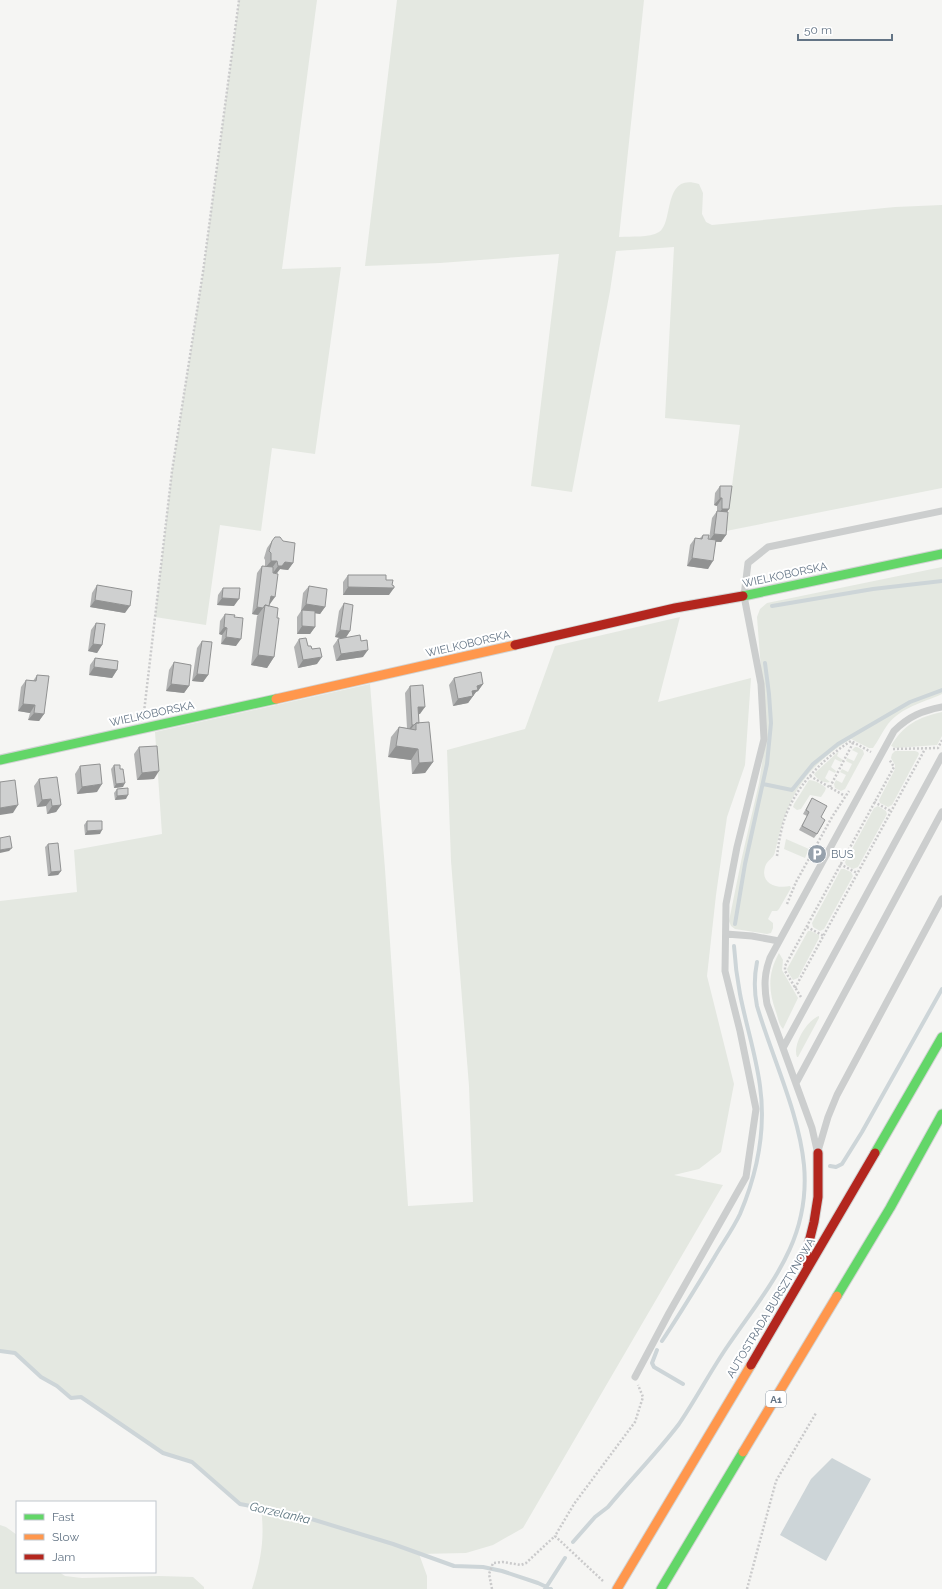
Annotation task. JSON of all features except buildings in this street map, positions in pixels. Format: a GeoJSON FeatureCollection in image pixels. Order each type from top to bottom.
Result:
{"type":"FeatureCollection","features":[{"type":"Feature","properties":{"kind":"main road","name":"WIELKOBORSKA"},"geometry":{"type":"LineString","coordinates":[[0,760],[421,667],[675,608],[744,596],[942,554]]}},
{"type":"Feature","properties":{"kind":"main road","name":"AUTOSTRADA BURSZTYNOWA"},"geometry":{"type":"LineString","coordinates":[[613,1587],[626,1575],[797,1289],[942,1037]]}},
{"type":"Feature","properties":{"kind":"main road","name":"A1"},"geometry":{"type":"LineString","coordinates":[[661,1589],[890,1208],[942,1114]]}},
{"type":"Feature","properties":{"kind":"main road"},"geometry":{"type":"LineString","coordinates":[[797,1289],[814,1222],[818,1197],[818,1153]]}},
{"type":"Feature","properties":{"kind":"main road"},"geometry":{"type":"LineString","coordinates":[[890,1208],[928,1159]]}},
{"type":"Feature","properties":{"kind":"lane"},"geometry":{"type":"LineString","coordinates":[[636,1377],[669,1313],[746,1177],[756,1109],[740,1031],[725,971],[726,904],[737,848],[764,740],[761,684],[744,596],[748,563],[768,547],[942,511]]}},
{"type":"Feature","properties":{"kind":"lane"},"geometry":{"type":"LineString","coordinates":[[818,1153],[812,1128],[767,1004],[765,991],[766,968],[779,941],[894,731],[912,716],[921,711],[942,706]]}},
{"type":"Feature","properties":{"kind":"lane"},"geometry":{"type":"LineString","coordinates":[[783,1048],[942,756]]}},
{"type":"Feature","properties":{"kind":"lane"},"geometry":{"type":"LineString","coordinates":[[796,1082],[942,812]]}},
{"type":"Feature","properties":{"kind":"lane"},"geometry":{"type":"LineString","coordinates":[[818,1153],[828,1117],[837,1095],[942,899]]}},
{"type":"Feature","properties":{"kind":"lane"},"geometry":{"type":"LineString","coordinates":[[726,934],[752,936],[779,941]]}},
{"type":"Feature","properties":{"kind":"path"},"geometry":{"type":"LineString","coordinates":[[143,728],[172,471],[203,272],[239,0]]}},
{"type":"Feature","properties":{"kind":"path"},"geometry":{"type":"LineString","coordinates":[[799,1004],[802,998],[784,969],[894,766],[888,757],[892,750],[938,748],[942,740]]}},
{"type":"Feature","properties":{"kind":"path"},"geometry":{"type":"LineString","coordinates":[[777,856],[781,831],[787,814],[794,799],[810,776],[830,756],[851,741],[871,752]]}},
{"type":"Feature","properties":{"kind":"path"},"geometry":{"type":"LineString","coordinates":[[830,787],[854,743]]}},
{"type":"Feature","properties":{"kind":"path"},"geometry":{"type":"LineString","coordinates":[[795,988],[925,748]]}},
{"type":"Feature","properties":{"kind":"path"},"geometry":{"type":"LineString","coordinates":[[810,776],[845,796]]}},
{"type":"Feature","properties":{"kind":"path"},"geometry":{"type":"LineString","coordinates":[[874,802],[891,811]]}},
{"type":"Feature","properties":{"kind":"path"},"geometry":{"type":"LineString","coordinates":[[840,864],[858,874]]}},
{"type":"Feature","properties":{"kind":"path"},"geometry":{"type":"LineString","coordinates":[[807,926],[824,936]]}},
{"type":"Feature","properties":{"kind":"path"},"geometry":{"type":"LineString","coordinates":[[492,1589],[489,1574],[493,1563],[503,1562],[522,1565],[555,1536],[574,1504],[636,1422],[643,1397],[636,1377]]}},
{"type":"Feature","properties":{"kind":"path"},"geometry":{"type":"LineString","coordinates":[[747,1589],[776,1481],[816,1413]]}},
{"type":"Feature","properties":{"kind":"path"},"geometry":{"type":"LineString","coordinates":[[555,1536],[613,1587]]}},
{"type":"Feature","properties":{"kind":"shaded area"},"geometry":{"type":"Polygon","coordinates":[[[239,0],[317,0],[282,269],[341,267],[315,454],[272,448],[261,531],[220,525],[206,625],[155,617],[172,471],[203,272],[239,0]]]}},
{"type":"Feature","properties":{"kind":"shaded area"},"geometry":{"type":"Polygon","coordinates":[[[397,0],[644,0],[619,237],[645,236],[659,232],[664,227],[674,192],[679,185],[687,182],[699,184],[703,193],[702,214],[706,222],[712,225],[895,207],[942,205],[942,488],[726,531],[740,425],[665,418],[674,247],[616,251],[610,291],[572,492],[531,486],[559,254],[440,263],[365,266],[397,0]]]}},
{"type":"Feature","properties":{"kind":"shaded area"},"geometry":{"type":"Polygon","coordinates":[[[942,567],[942,694],[900,713],[888,724],[873,748],[869,748],[851,739],[825,757],[813,768],[797,789],[782,824],[774,854],[765,867],[764,873],[767,881],[775,886],[790,886],[791,888],[779,909],[777,911],[772,911],[768,919],[773,923],[771,933],[767,934],[735,929],[731,926],[729,921],[759,783],[766,736],[757,617],[760,609],[767,603],[942,567]]]}},
{"type":"Feature","properties":{"kind":"shaded area"},"geometry":{"type":"Polygon","coordinates":[[[680,617],[658,702],[751,678],[745,765],[727,817],[707,976],[734,1084],[721,1152],[699,1169],[674,1175],[723,1185],[523,1528],[493,1545],[466,1553],[419,1554],[427,1576],[427,1589],[252,1589],[258,1568],[262,1540],[263,1530],[261,1508],[240,1504],[192,1462],[163,1453],[81,1397],[71,1398],[57,1386],[41,1377],[15,1353],[0,1351],[0,901],[77,892],[74,850],[162,834],[155,732],[370,684],[385,869],[408,1206],[473,1202],[469,1086],[451,861],[447,750],[525,729],[555,646],[680,617]]]}},
{"type":"Feature","properties":{"kind":"shaded area"},"geometry":{"type":"Polygon","coordinates":[[[942,712],[942,736],[937,745],[896,748],[891,746],[906,727],[912,723],[926,716],[942,712]]]}},
{"type":"Feature","properties":{"kind":"shaded area"},"geometry":{"type":"Polygon","coordinates":[[[857,747],[863,750],[864,754],[845,789],[841,791],[835,788],[834,784],[836,780],[842,783],[846,775],[840,772],[842,769],[848,772],[852,764],[846,761],[847,758],[854,761],[858,753],[852,750],[857,747]]]}},
{"type":"Feature","properties":{"kind":"shaded area"},"geometry":{"type":"Polygon","coordinates":[[[839,751],[837,756],[843,760],[841,762],[835,759],[831,767],[836,771],[835,773],[829,770],[825,778],[830,782],[823,782],[814,774],[839,751]]]}},
{"type":"Feature","properties":{"kind":"shaded area"},"geometry":{"type":"Polygon","coordinates":[[[895,751],[915,751],[919,754],[892,805],[888,807],[880,803],[879,800],[895,769],[895,765],[891,758],[895,751]]]}},
{"type":"Feature","properties":{"kind":"shaded area"},"geometry":{"type":"Polygon","coordinates":[[[809,780],[816,781],[822,785],[826,788],[825,791],[821,797],[810,795],[801,809],[797,810],[793,807],[794,804],[809,780]]]}},
{"type":"Feature","properties":{"kind":"shaded area"},"geometry":{"type":"Polygon","coordinates":[[[878,806],[886,811],[887,814],[858,867],[853,869],[846,865],[845,862],[874,808],[878,806]]]}},
{"type":"Feature","properties":{"kind":"shaded area"},"geometry":{"type":"Polygon","coordinates":[[[786,839],[809,849],[805,858],[784,849],[786,839]]]}},
{"type":"Feature","properties":{"kind":"shaded area"},"geometry":{"type":"Polygon","coordinates":[[[841,869],[851,872],[853,876],[824,929],[820,931],[813,927],[812,923],[841,869]]]}},
{"type":"Feature","properties":{"kind":"shaded area"},"geometry":{"type":"Polygon","coordinates":[[[808,931],[819,935],[819,938],[798,978],[793,980],[787,969],[808,931]]]}},
{"type":"Feature","properties":{"kind":"shaded area"},"geometry":{"type":"Polygon","coordinates":[[[779,953],[783,960],[782,970],[798,998],[783,1029],[780,1026],[773,1004],[770,982],[775,960],[779,953]]]}},
{"type":"Feature","properties":{"kind":"shaded area"},"geometry":{"type":"Polygon","coordinates":[[[819,1016],[797,1057],[797,1046],[805,1028],[814,1018],[819,1016]]]}},
{"type":"Feature","properties":{"kind":"shaded area"},"geometry":{"type":"Polygon","coordinates":[[[832,1458],[871,1479],[826,1561],[780,1535],[811,1479],[832,1458]]]}},
{"type":"Feature","properties":{"kind":"shaded area"},"geometry":{"type":"Polygon","coordinates":[[[0,1525],[6,1527],[16,1534],[16,1573],[60,1573],[65,1576],[82,1578],[159,1576],[193,1577],[204,1587],[204,1589],[0,1589],[0,1525]]]}},
{"type":"Feature","properties":{"kind":"waterway"},"geometry":{"type":"LineString","coordinates":[[772,606],[873,589],[942,581]]}},
{"type":"Feature","properties":{"kind":"waterway"},"geometry":{"type":"LineString","coordinates":[[735,924],[745,864],[767,764],[771,723],[765,663]]}},
{"type":"Feature","properties":{"kind":"waterway"},"geometry":{"type":"LineString","coordinates":[[763,784],[792,790],[813,764],[838,744],[910,702],[942,690]]}},
{"type":"Feature","properties":{"kind":"waterway"},"geometry":{"type":"LineString","coordinates":[[662,1341],[737,1220],[746,1199],[759,1151],[762,1102],[756,1063],[740,994],[734,946]]}},
{"type":"Feature","properties":{"kind":"waterway"},"geometry":{"type":"LineString","coordinates":[[573,1542],[595,1517],[608,1507],[679,1424],[721,1356],[771,1284],[783,1263],[801,1218],[804,1193],[804,1165],[801,1145],[791,1105],[757,1006],[755,995],[755,973],[757,962]]}},
{"type":"Feature","properties":{"kind":"waterway"},"geometry":{"type":"LineString","coordinates":[[830,1166],[836,1167],[842,1164],[862,1132],[942,989]]}},
{"type":"Feature","properties":{"kind":"waterway"},"geometry":{"type":"LineString","coordinates":[[657,1350],[652,1363],[654,1367],[683,1384]]}},
{"type":"Feature","properties":{"kind":"waterway","name":"Gorzelanka"},"geometry":{"type":"LineString","coordinates":[[0,1351],[15,1353],[41,1377],[57,1386],[71,1398],[81,1397],[163,1453],[192,1462],[240,1504],[295,1514],[393,1544],[454,1566],[483,1567],[502,1571],[551,1589]]}},
{"type":"Feature","properties":{"kind":"waterway"},"geometry":{"type":"LineString","coordinates":[[545,1589],[565,1558]]}},
{"type":"Feature","properties":{"kind":"traffic: fast"},"geometry":{"type":"LineString","coordinates":[[743,596],[942,554]]}},
{"type":"Feature","properties":{"kind":"traffic: fast"},"geometry":{"type":"LineString","coordinates":[[0,760],[276,699]]}},
{"type":"Feature","properties":{"kind":"traffic: fast"},"geometry":{"type":"LineString","coordinates":[[875,1153],[942,1037]]}},
{"type":"Feature","properties":{"kind":"traffic: fast"},"geometry":{"type":"LineString","coordinates":[[837,1296],[890,1208],[942,1114]]}},
{"type":"Feature","properties":{"kind":"traffic: fast"},"geometry":{"type":"LineString","coordinates":[[661,1589],[743,1452]]}},
{"type":"Feature","properties":{"kind":"traffic: slow"},"geometry":{"type":"LineString","coordinates":[[276,699],[515,645]]}},
{"type":"Feature","properties":{"kind":"traffic: slow"},"geometry":{"type":"LineString","coordinates":[[743,1452],[837,1296]]}},
{"type":"Feature","properties":{"kind":"traffic: slow"},"geometry":{"type":"LineString","coordinates":[[617,1589],[751,1365]]}},
{"type":"Feature","properties":{"kind":"traffic: jam"},"geometry":{"type":"LineString","coordinates":[[515,645],[675,608],[743,596]]}},
{"type":"Feature","properties":{"kind":"traffic: jam"},"geometry":{"type":"LineString","coordinates":[[804,1262],[814,1222],[818,1197],[818,1153]]}},
{"type":"Feature","properties":{"kind":"traffic: jam"},"geometry":{"type":"LineString","coordinates":[[751,1365],[875,1153]]}},
{"type":"Feature","properties":{"kind":"place","name":"BUS"},"geometry":{"type":"Point","coordinates":[817,854]}}]}
